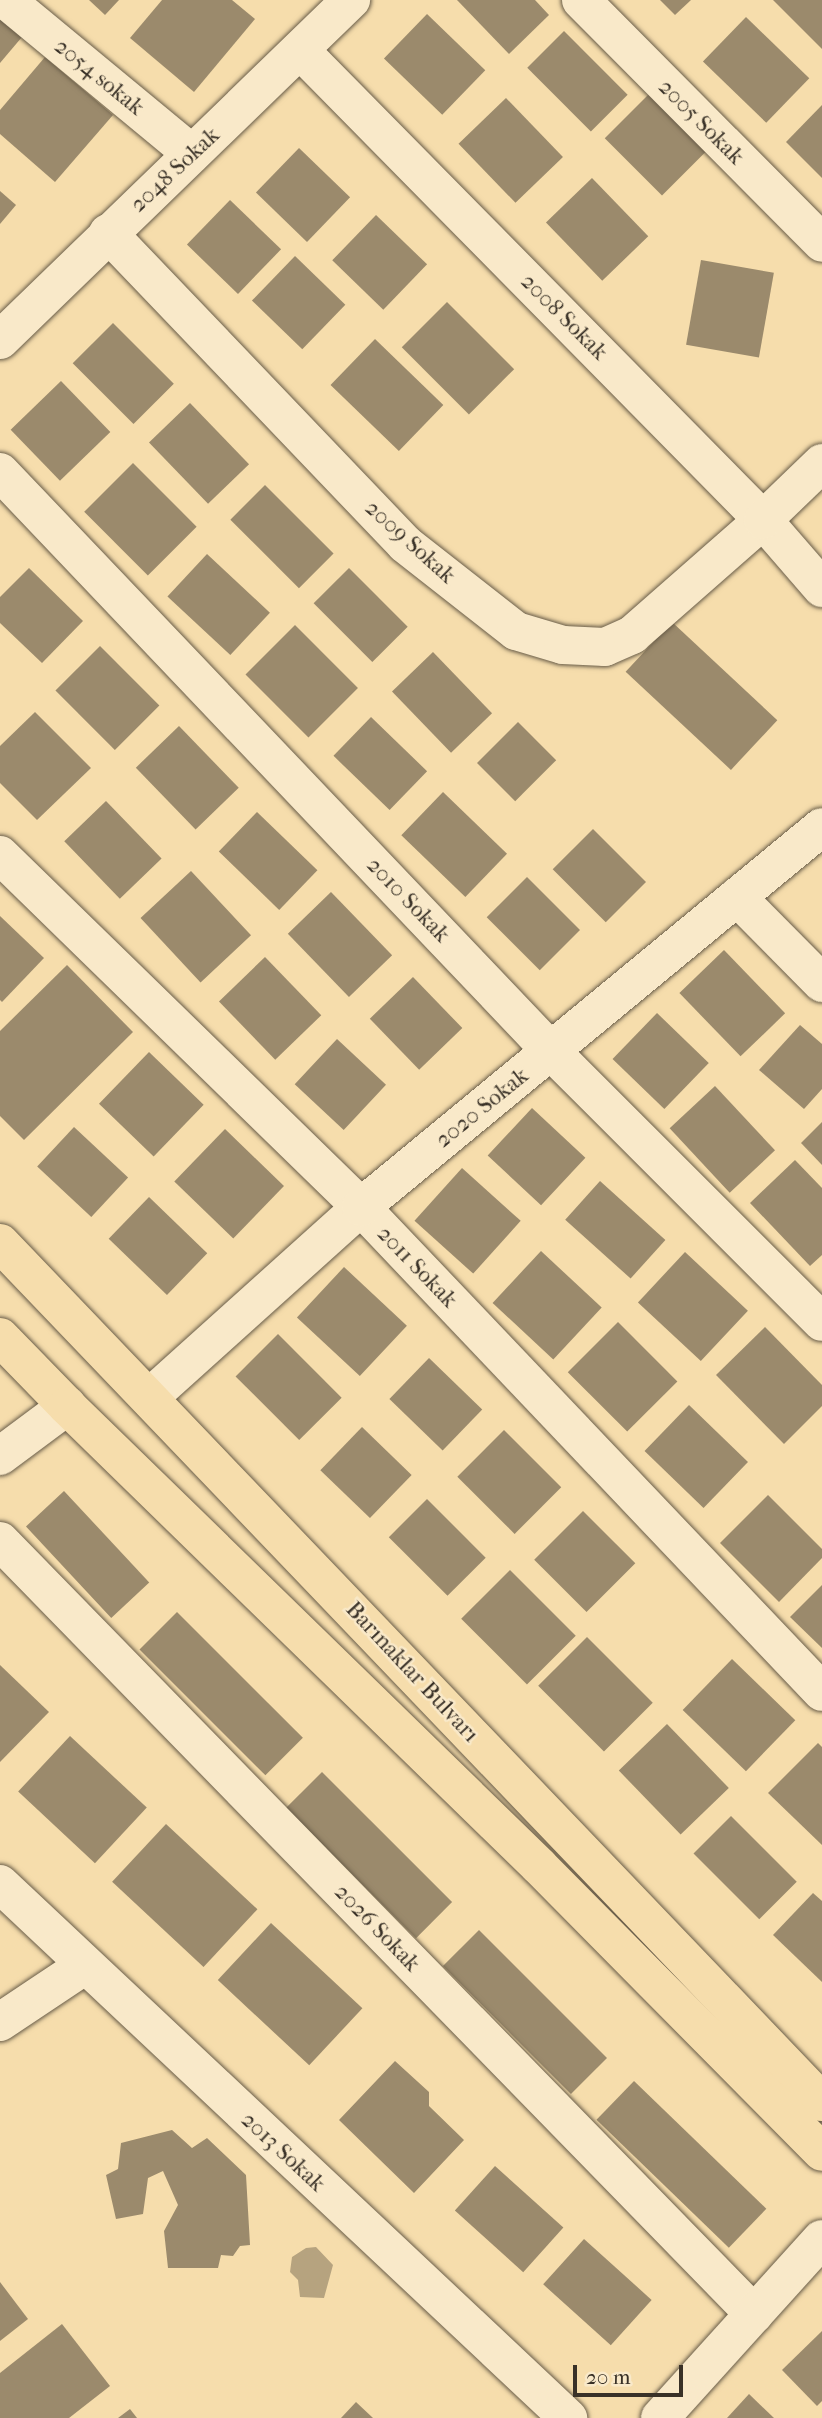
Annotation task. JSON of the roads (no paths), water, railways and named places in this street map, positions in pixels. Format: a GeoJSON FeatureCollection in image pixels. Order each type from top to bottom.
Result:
{"type":"FeatureCollection","features":[{"type":"Feature","properties":{"kind":"main road","name":"Barınaklar Bulvarı"},"geometry":{"type":"LineString","coordinates":[[0,1244],[150,1397],[822,2102]]}},
{"type":"Feature","properties":{"kind":"main road","name":"Barınaklar Bulvarı"},"geometry":{"type":"LineString","coordinates":[[0,1337],[66,1406],[539,1866],[822,2152]]}},
{"type":"Feature","properties":{"kind":"street","name":"2054 sokak"},"geometry":{"type":"LineString","coordinates":[[6,0],[192,154]]}},
{"type":"Feature","properties":{"kind":"street","name":"2048 Sokak"},"geometry":{"type":"LineString","coordinates":[[0,340],[351,0]]}},
{"type":"Feature","properties":{"kind":"street","name":"2005 Sokak"},"geometry":{"type":"LineString","coordinates":[[580,0],[822,243]]}},
{"type":"Feature","properties":{"kind":"street","name":"2008 Sokak"},"geometry":{"type":"LineString","coordinates":[[300,50],[763,520],[822,589]]}},
{"type":"Feature","properties":{"kind":"street","name":"2009 Sokak"},"geometry":{"type":"LineString","coordinates":[[108,233],[405,544],[516,631],[563,646],[605,647],[632,635],[763,520],[822,463]]}},
{"type":"Feature","properties":{"kind":"street","name":"2010 Sokak"},"geometry":{"type":"LineString","coordinates":[[0,471],[551,1051],[822,1322]]}},
{"type":"Feature","properties":{"kind":"street","name":"2020 Sokak"},"geometry":{"type":"LineString","coordinates":[[150,1397],[360,1207],[822,827]]}},
{"type":"Feature","properties":{"kind":"street","name":"2011 Sokak"},"geometry":{"type":"LineString","coordinates":[[0,855],[360,1207],[822,1692]]}},
{"type":"Feature","properties":{"kind":"street"},"geometry":{"type":"LineString","coordinates":[[737,897],[822,983]]}},
{"type":"Feature","properties":{"kind":"street"},"geometry":{"type":"LineString","coordinates":[[0,1456],[66,1406]]}},
{"type":"Feature","properties":{"kind":"street","name":"2026 Sokak"},"geometry":{"type":"LineString","coordinates":[[0,1541],[754,2314]]}},
{"type":"Feature","properties":{"kind":"street","name":"2013 Sokak"},"geometry":{"type":"LineString","coordinates":[[0,1884],[84,1966],[568,2418]]}},
{"type":"Feature","properties":{"kind":"street"},"geometry":{"type":"LineString","coordinates":[[0,2022],[84,1966]]}},
{"type":"Feature","properties":{"kind":"street"},"geometry":{"type":"LineString","coordinates":[[660,2418],[822,2239]]}}]}
